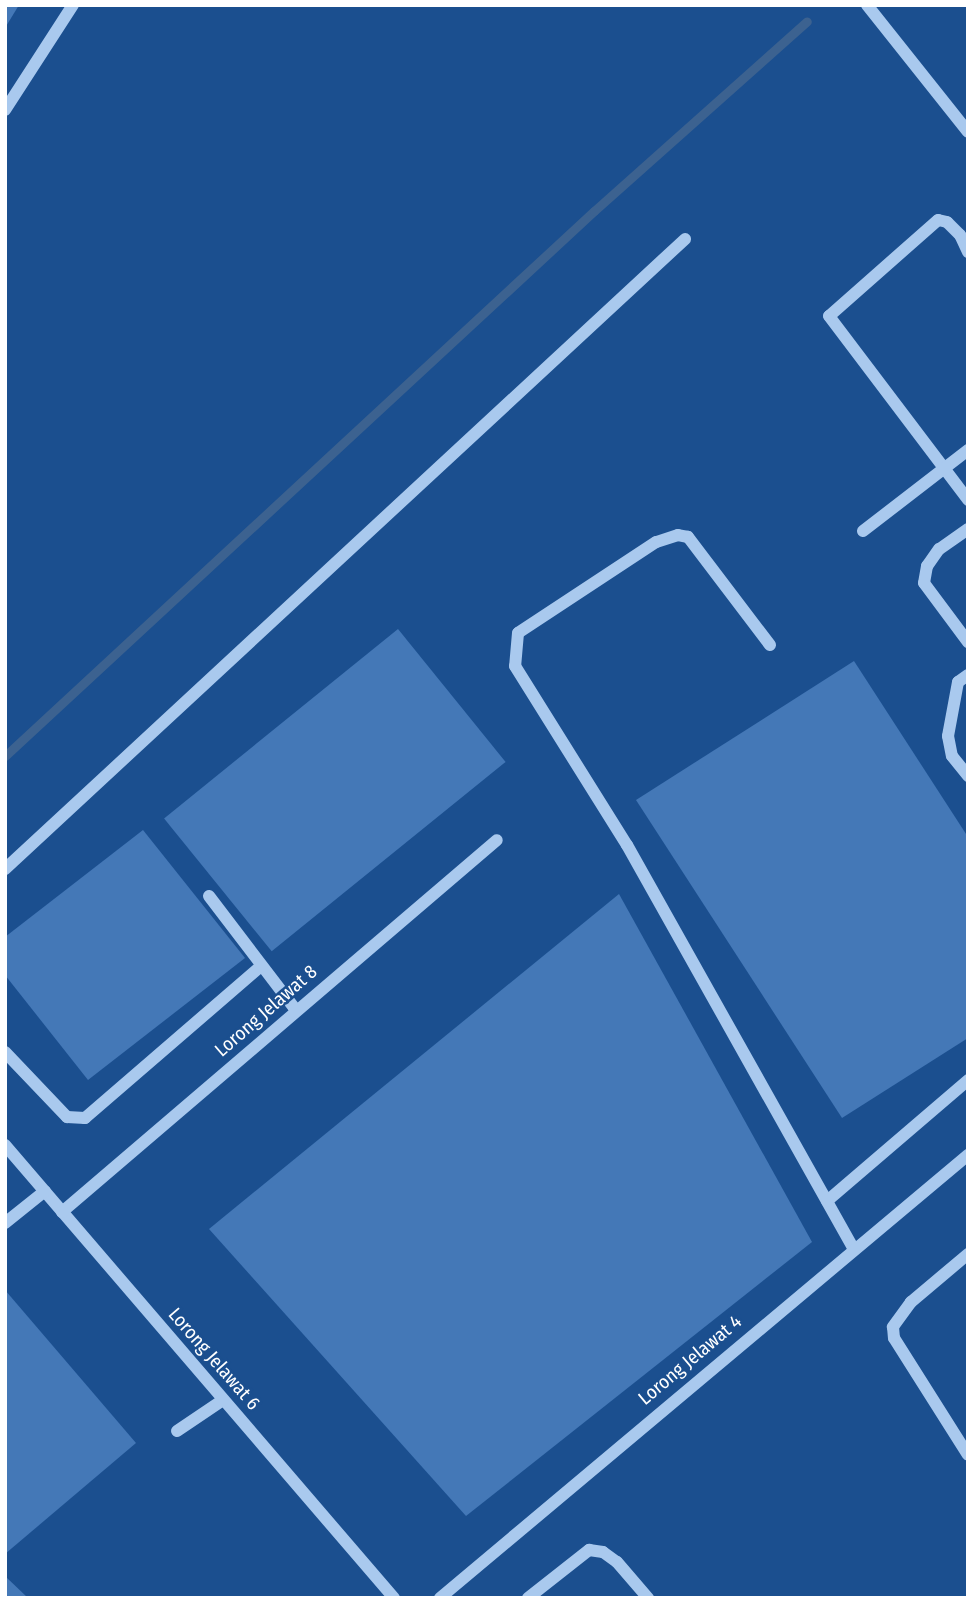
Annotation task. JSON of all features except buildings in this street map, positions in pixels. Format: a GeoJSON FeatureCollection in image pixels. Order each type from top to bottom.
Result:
{"type":"FeatureCollection","features":[{"type":"Feature","properties":{"kind":"street"},"geometry":{"type":"LineString","coordinates":[[5,110],[73,5]]}},
{"type":"Feature","properties":{"kind":"street"},"geometry":{"type":"LineString","coordinates":[[867,5],[968,132]]}},
{"type":"Feature","properties":{"kind":"street"},"geometry":{"type":"LineString","coordinates":[[968,252],[960,235],[947,222],[938,220],[829,316],[968,500]]}},
{"type":"Feature","properties":{"kind":"street"},"geometry":{"type":"LineString","coordinates":[[5,869],[685,239]]}},
{"type":"Feature","properties":{"kind":"street"},"geometry":{"type":"LineString","coordinates":[[863,531],[968,450]]}},
{"type":"Feature","properties":{"kind":"street"},"geometry":{"type":"LineString","coordinates":[[968,529],[939,549],[927,566],[924,583],[968,642]]}},
{"type":"Feature","properties":{"kind":"street"},"geometry":{"type":"LineString","coordinates":[[770,645],[688,537],[678,535],[656,542],[518,633],[515,666],[627,845],[853,1248]]}},
{"type":"Feature","properties":{"kind":"street"},"geometry":{"type":"LineString","coordinates":[[968,675],[958,682],[947,736],[952,756],[968,776]]}},
{"type":"Feature","properties":{"kind":"street","name":"Lorong Jelawat 8"},"geometry":{"type":"LineString","coordinates":[[62,1212],[497,840]]}},
{"type":"Feature","properties":{"kind":"street"},"geometry":{"type":"LineString","coordinates":[[209,896],[296,1010]]}},
{"type":"Feature","properties":{"kind":"street"},"geometry":{"type":"LineString","coordinates":[[5,1052],[67,1117],[85,1118],[261,966]]}},
{"type":"Feature","properties":{"kind":"street"},"geometry":{"type":"LineString","coordinates":[[827,1201],[968,1080]]}},
{"type":"Feature","properties":{"kind":"street","name":"Lorong Jelawat 6"},"geometry":{"type":"LineString","coordinates":[[5,1146],[394,1598]]}},
{"type":"Feature","properties":{"kind":"street","name":"Lorong Jelawat 4"},"geometry":{"type":"LineString","coordinates":[[446,1596],[853,1248],[968,1155]]}},
{"type":"Feature","properties":{"kind":"street"},"geometry":{"type":"LineString","coordinates":[[5,1223],[45,1192]]}},
{"type":"Feature","properties":{"kind":"street"},"geometry":{"type":"LineString","coordinates":[[968,1254],[911,1303],[892,1327],[894,1338],[968,1455]]}},
{"type":"Feature","properties":{"kind":"street"},"geometry":{"type":"LineString","coordinates":[[177,1431],[223,1399]]}},
{"type":"Feature","properties":{"kind":"street"},"geometry":{"type":"LineString","coordinates":[[528,1598],[589,1550],[603,1552],[617,1562],[648,1598]]}},
{"type":"Feature","properties":{"kind":"waterway"},"geometry":{"type":"LineString","coordinates":[[5,756],[594,211],[807,21]]}}]}
